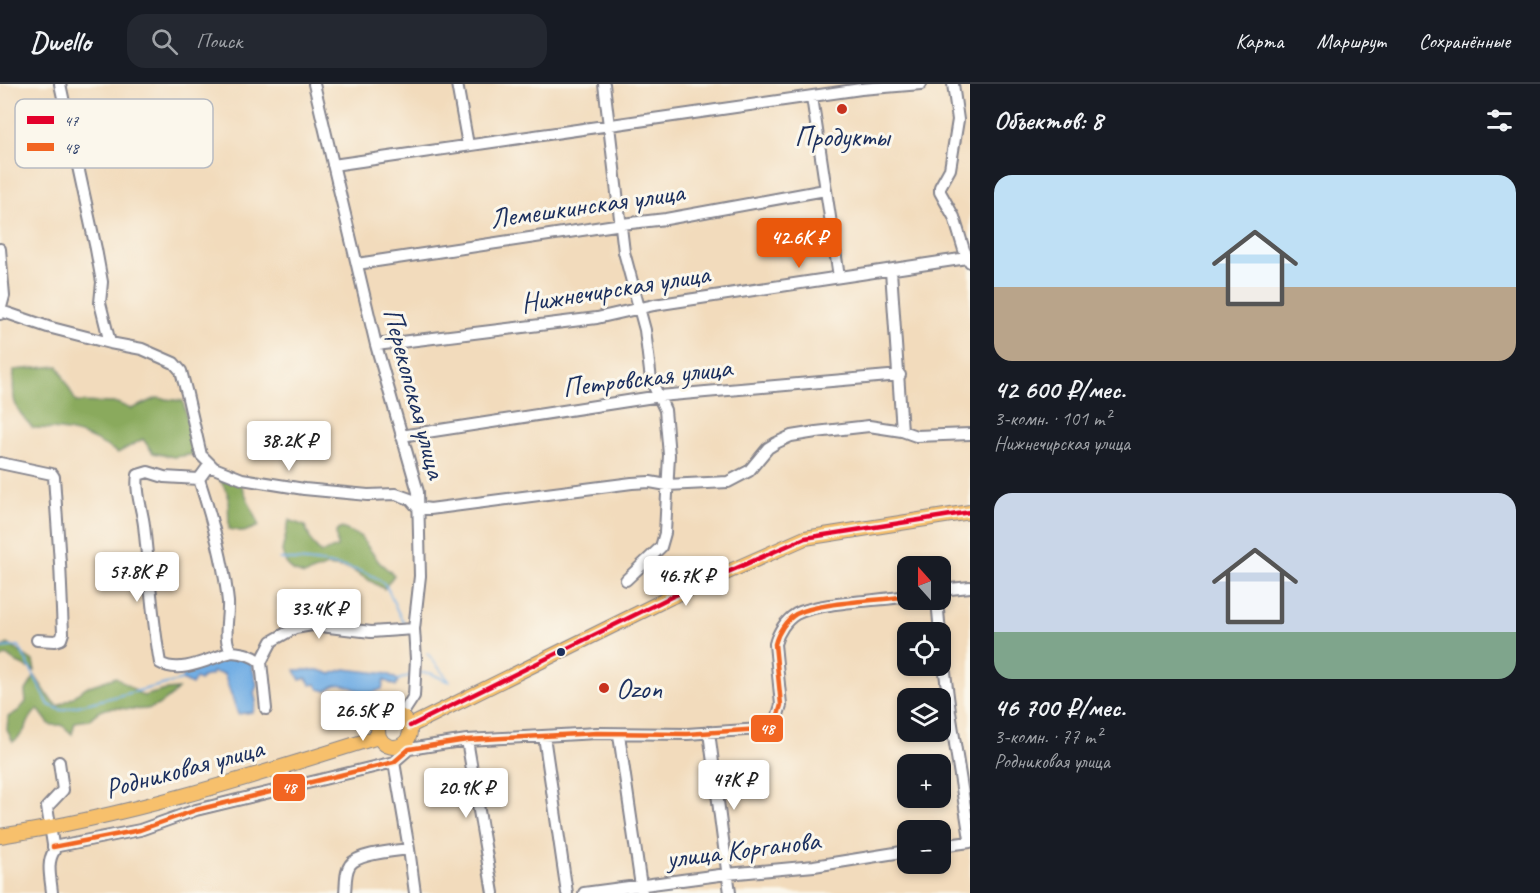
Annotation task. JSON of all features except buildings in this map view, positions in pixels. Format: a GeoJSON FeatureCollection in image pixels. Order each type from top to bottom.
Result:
{"type":"FeatureCollection","features":[{"type":"Feature","properties":{"kind":"main road"},"geometry":{"type":"LineString","coordinates":[[401,751],[386,747],[378,737],[378,724],[388,715],[405,721],[671,597],[805,538],[970,512]]}},
{"type":"Feature","properties":{"kind":"main road","name":"Родниковая улица"},"geometry":{"type":"LineString","coordinates":[[401,751],[409,739],[405,721]]}},
{"type":"Feature","properties":{"kind":"main road","name":"Родниковая улица"},"geometry":{"type":"LineString","coordinates":[[0,836],[50,828],[128,810],[282,768],[378,737]]}},
{"type":"Feature","properties":{"kind":"street"},"geometry":{"type":"LineString","coordinates":[[60,84],[63,99]]}},
{"type":"Feature","properties":{"kind":"street","name":"Перекопская улица"},"geometry":{"type":"LineString","coordinates":[[314,84],[376,345],[418,492],[420,576],[414,629],[416,659],[414,696],[405,721]]}},
{"type":"Feature","properties":{"kind":"street"},"geometry":{"type":"LineString","coordinates":[[457,84],[468,145]]}},
{"type":"Feature","properties":{"kind":"street"},"geometry":{"type":"LineString","coordinates":[[604,84],[624,252],[645,330],[651,380],[665,411],[669,446],[665,534],[661,546],[626,580]]}},
{"type":"Feature","properties":{"kind":"street"},"geometry":{"type":"LineString","coordinates":[[333,165],[812,97],[860,87],[921,84]]}},
{"type":"Feature","properties":{"kind":"street"},"geometry":{"type":"LineString","coordinates":[[953,84],[958,120],[950,169],[940,187],[940,192],[954,217],[969,261]]}},
{"type":"Feature","properties":{"kind":"street"},"geometry":{"type":"LineString","coordinates":[[812,97],[839,277]]}},
{"type":"Feature","properties":{"kind":"street"},"geometry":{"type":"LineString","coordinates":[[78,168],[102,282],[100,303],[110,343]]}},
{"type":"Feature","properties":{"kind":"street","name":"Лемешкинская улица"},"geometry":{"type":"LineString","coordinates":[[357,264],[666,219],[825,190]]}},
{"type":"Feature","properties":{"kind":"street"},"geometry":{"type":"LineString","coordinates":[[0,249],[4,296],[0,312],[48,327],[142,349],[174,363],[181,371],[201,455],[214,468]]}},
{"type":"Feature","properties":{"kind":"street","name":"Нижнечирская улица"},"geometry":{"type":"LineString","coordinates":[[376,345],[597,318],[654,305],[839,277],[969,261]]}},
{"type":"Feature","properties":{"kind":"street"},"geometry":{"type":"LineString","coordinates":[[891,271],[900,375],[902,431]]}},
{"type":"Feature","properties":{"kind":"street","name":"Петровская улица"},"geometry":{"type":"LineString","coordinates":[[401,436],[660,396],[900,375]]}},
{"type":"Feature","properties":{"kind":"street"},"geometry":{"type":"LineString","coordinates":[[199,479],[207,468],[214,468],[242,479],[304,489],[368,495],[396,494],[410,499],[417,507],[437,509],[632,483],[720,484],[736,479],[749,471],[768,448],[791,436],[869,426],[902,431],[916,436],[970,434]]}},
{"type":"Feature","properties":{"kind":"street"},"geometry":{"type":"LineString","coordinates":[[0,463],[29,468],[52,474],[54,477],[63,633],[61,639],[55,641],[37,640]]}},
{"type":"Feature","properties":{"kind":"street"},"geometry":{"type":"LineString","coordinates":[[199,479],[164,477],[148,472],[138,475],[136,482],[144,523],[154,628],[160,663],[166,667],[180,668],[232,652],[253,656],[261,662]]}},
{"type":"Feature","properties":{"kind":"street"},"geometry":{"type":"LineString","coordinates":[[396,494],[406,487],[414,473]]}},
{"type":"Feature","properties":{"kind":"street"},"geometry":{"type":"LineString","coordinates":[[199,479],[221,558],[228,603],[227,646],[232,652]]}},
{"type":"Feature","properties":{"kind":"street"},"geometry":{"type":"LineString","coordinates":[[951,589],[970,586]]}},
{"type":"Feature","properties":{"kind":"street","name":"Родниковая улица"},"geometry":{"type":"LineString","coordinates":[[53,847],[140,830],[196,810],[394,762],[401,751],[410,749],[467,740],[597,733],[619,735],[774,728],[781,705],[775,648],[778,635],[789,620],[808,609],[897,597]]}},
{"type":"Feature","properties":{"kind":"street"},"geometry":{"type":"LineString","coordinates":[[266,709],[261,662],[272,641],[295,628],[304,626],[371,632],[414,629]]}},
{"type":"Feature","properties":{"kind":"street"},"geometry":{"type":"LineString","coordinates":[[945,676],[970,840],[951,844]]}},
{"type":"Feature","properties":{"kind":"street"},"geometry":{"type":"LineString","coordinates":[[709,732],[730,893]]}},
{"type":"Feature","properties":{"kind":"street"},"geometry":{"type":"LineString","coordinates":[[619,735],[642,889]]}},
{"type":"Feature","properties":{"kind":"street"},"geometry":{"type":"LineString","coordinates":[[544,736],[567,893]]}},
{"type":"Feature","properties":{"kind":"street"},"geometry":{"type":"LineString","coordinates":[[467,740],[493,893]]}},
{"type":"Feature","properties":{"kind":"street"},"geometry":{"type":"LineString","coordinates":[[52,893],[49,864],[54,851],[47,807],[63,790],[58,762]]}},
{"type":"Feature","properties":{"kind":"street"},"geometry":{"type":"LineString","coordinates":[[394,762],[415,893]]}},
{"type":"Feature","properties":{"kind":"street"},"geometry":{"type":"LineString","coordinates":[[282,768],[289,789]]}},
{"type":"Feature","properties":{"kind":"street"},"geometry":{"type":"LineString","coordinates":[[345,893],[349,866],[355,860],[409,849]]}},
{"type":"Feature","properties":{"kind":"street","name":"улица Корганова"},"geometry":{"type":"LineString","coordinates":[[584,893],[642,889],[727,874],[814,866],[897,853]]}},
{"type":"Feature","properties":{"kind":"green space"},"geometry":{"type":"Polygon","coordinates":[[[58,366],[76,402],[117,403],[131,409],[157,398],[183,401],[195,454],[174,457],[153,453],[143,439],[118,453],[77,433],[33,428],[21,414],[15,402],[14,370],[58,366]]]}},
{"type":"Feature","properties":{"kind":"green space"},"geometry":{"type":"Polygon","coordinates":[[[220,480],[241,484],[259,526],[244,532],[229,529],[228,494],[220,480]]]}},
{"type":"Feature","properties":{"kind":"green space"},"geometry":{"type":"Polygon","coordinates":[[[289,520],[305,526],[312,543],[321,553],[337,547],[336,531],[342,528],[360,536],[379,562],[394,575],[384,589],[350,569],[327,566],[304,575],[293,571],[286,563],[282,551],[289,520]]]}},
{"type":"Feature","properties":{"kind":"green space"},"geometry":{"type":"Polygon","coordinates":[[[8,644],[33,661],[35,671],[6,655],[0,659],[0,648],[8,644]]]}},
{"type":"Feature","properties":{"kind":"green space"},"geometry":{"type":"Polygon","coordinates":[[[35,676],[51,700],[58,706],[86,687],[116,677],[143,696],[178,689],[159,705],[151,708],[143,710],[104,709],[89,720],[75,722],[72,734],[62,725],[50,725],[38,709],[13,742],[7,730],[8,717],[26,702],[25,692],[35,676]]]}},
{"type":"Feature","properties":{"kind":"water"},"geometry":{"type":"Polygon","coordinates":[[[240,656],[250,659],[257,685],[253,712],[238,714],[224,674],[212,672],[211,675],[202,677],[200,681],[196,678],[192,685],[182,680],[183,673],[194,672],[196,665],[222,657],[237,659],[240,656]]]}},
{"type":"Feature","properties":{"kind":"water"},"geometry":{"type":"Polygon","coordinates":[[[345,669],[388,674],[398,680],[396,686],[384,680],[382,689],[371,693],[342,685],[332,687],[327,691],[319,689],[316,684],[311,685],[306,678],[300,680],[295,670],[319,670],[331,674],[345,669]]]}},
{"type":"Feature","properties":{"kind":"waterway"},"geometry":{"type":"LineString","coordinates":[[280,559],[336,565],[367,573],[386,586],[405,624]]}},
{"type":"Feature","properties":{"kind":"waterway"},"geometry":{"type":"LineString","coordinates":[[0,648],[19,646],[49,705],[61,710],[182,680]]}},
{"type":"Feature","properties":{"kind":"waterway"},"geometry":{"type":"LineString","coordinates":[[427,653],[450,682]]}},
{"type":"Feature","properties":{"kind":"waterway"},"geometry":{"type":"LineString","coordinates":[[419,673],[430,673],[447,681]]}},
{"type":"Feature","properties":{"kind":"waterway"},"geometry":{"type":"LineString","coordinates":[[398,680],[411,675]]}},
{"type":"Feature","properties":{"kind":"transit line","name":"47"},"geometry":{"type":"LineString","coordinates":[[410,726],[671,597],[805,538],[970,512]]}},
{"type":"Feature","properties":{"kind":"transit line","name":"48"},"geometry":{"type":"LineString","coordinates":[[53,847],[140,830],[196,810],[394,762],[409,749],[467,740],[597,733],[687,734],[774,728],[781,705],[775,644],[780,631],[789,620],[796,614],[819,607],[897,597]]}},
{"type":"Feature","properties":{"kind":"place","name":"Продукты"},"geometry":{"type":"Point","coordinates":[842,109]}},
{"type":"Feature","properties":{"kind":"place","name":"Ozon"},"geometry":{"type":"Point","coordinates":[604,688]}}]}
